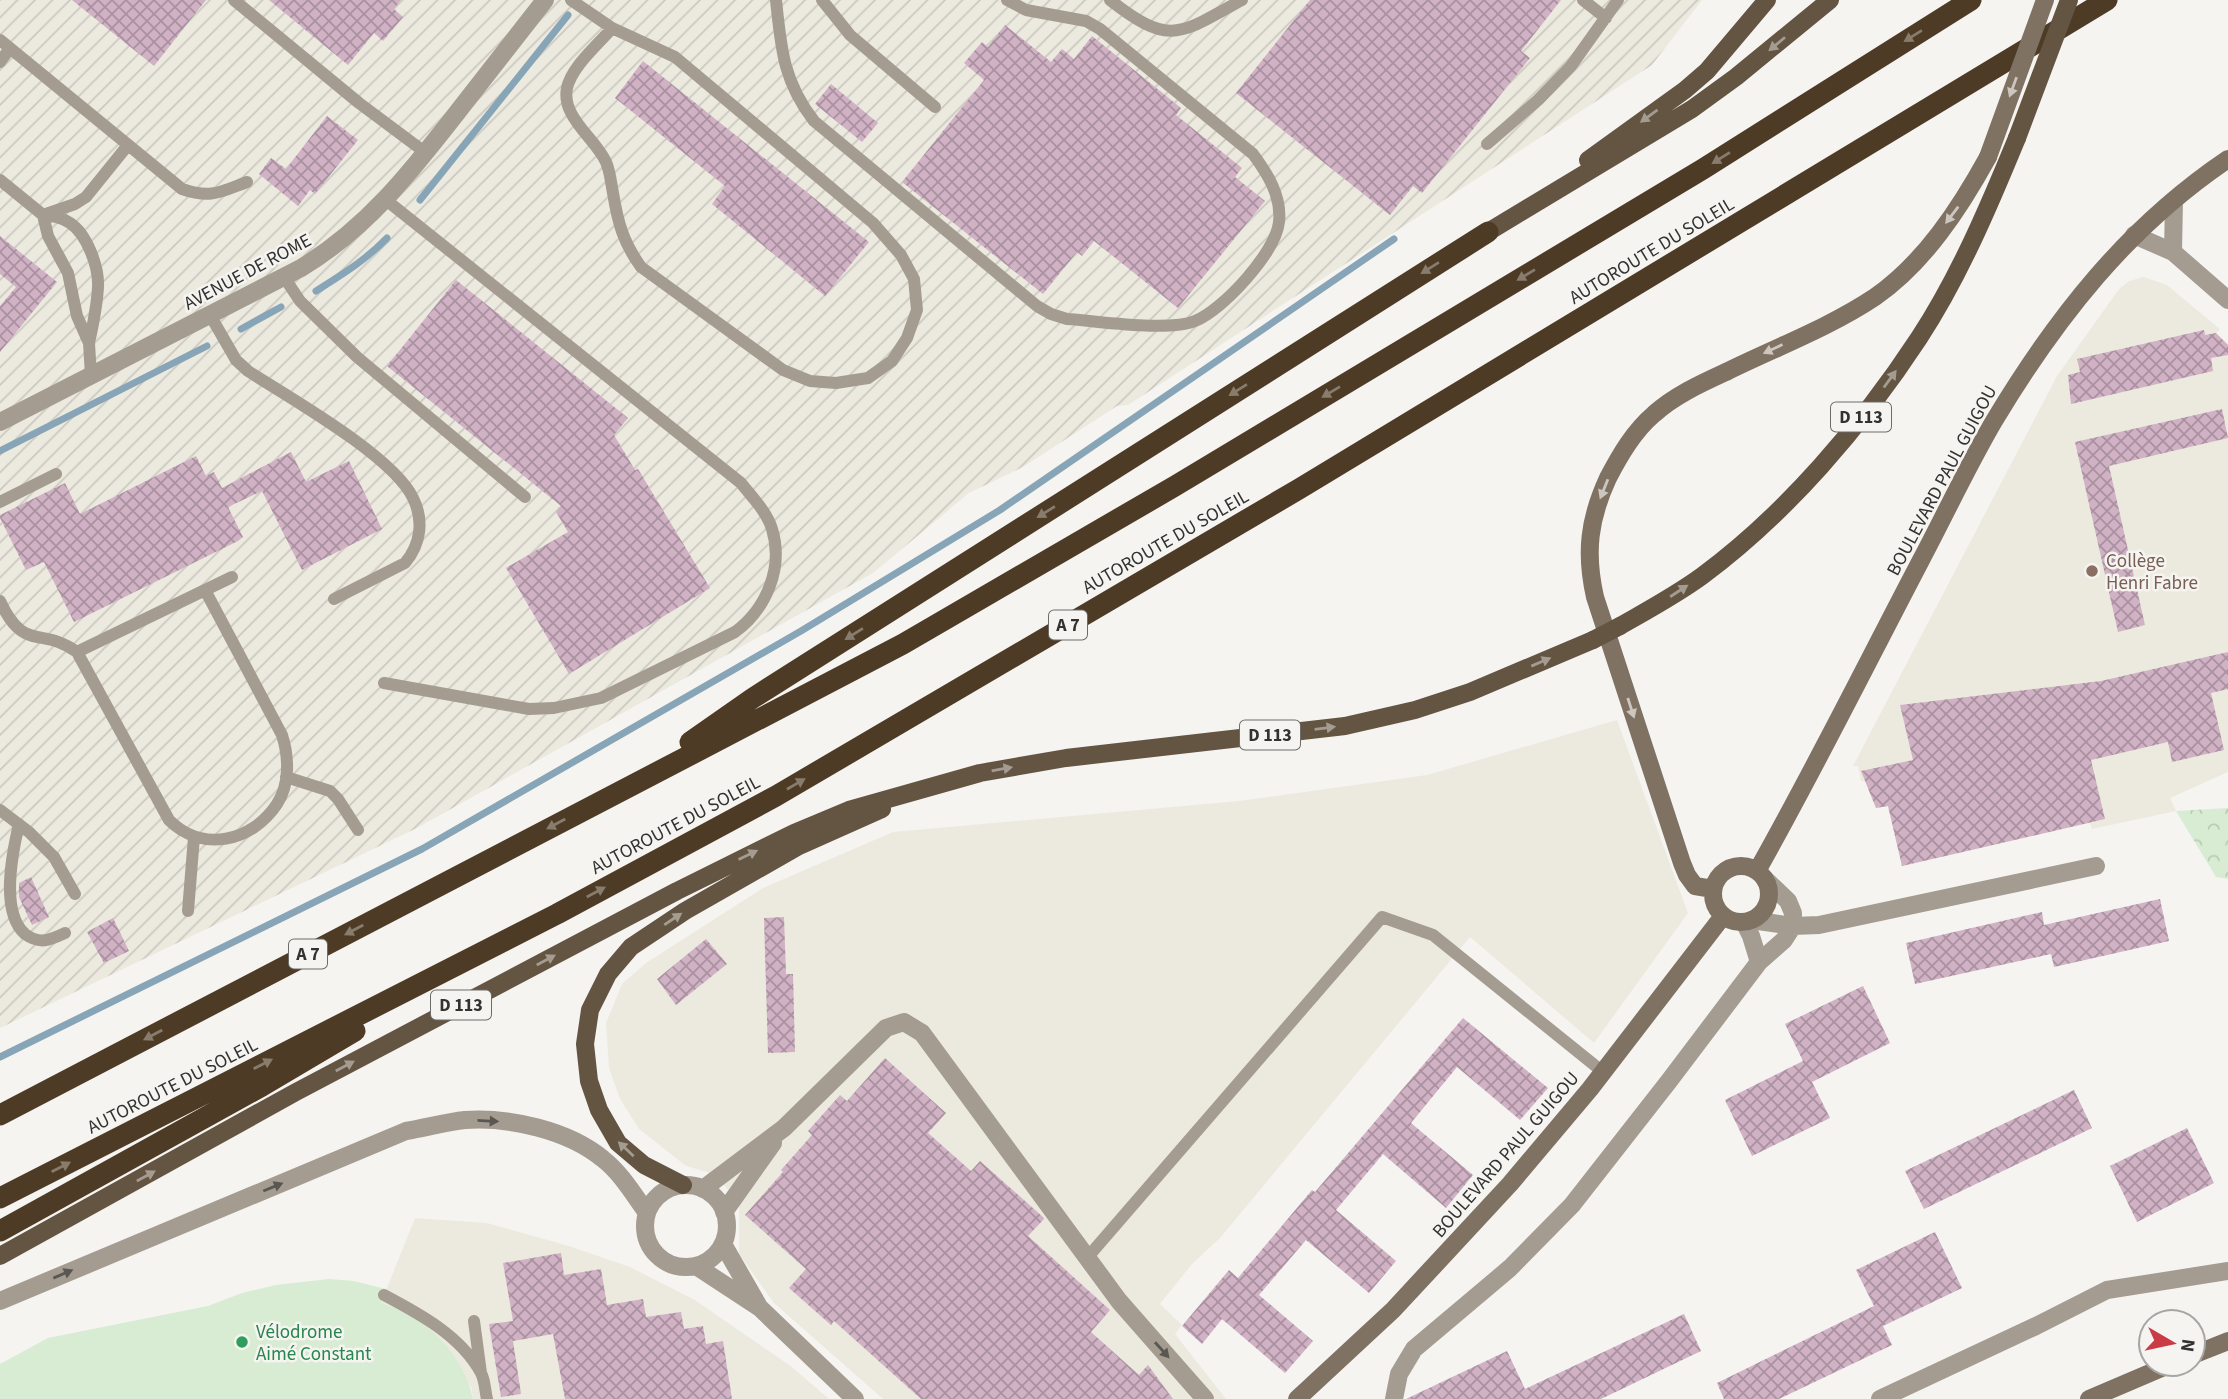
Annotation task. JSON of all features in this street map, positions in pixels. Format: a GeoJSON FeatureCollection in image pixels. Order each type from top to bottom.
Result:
{"type":"FeatureCollection","features":[{"type":"Feature","properties":{"kind":"highway","name":"A 7"},"geometry":{"type":"LineString","coordinates":[[0,1115],[903,644],[1175,486],[1703,169],[1971,0]]}},
{"type":"Feature","properties":{"kind":"highway","name":"AUTOROUTE DU SOLEIL"},"geometry":{"type":"LineString","coordinates":[[0,1198],[557,914],[776,796],[1299,489],[2107,0]]}},
{"type":"Feature","properties":{"kind":"highway"},"geometry":{"type":"LineString","coordinates":[[616,792],[753,698],[1488,232]]}},
{"type":"Feature","properties":{"kind":"highway"},"geometry":{"type":"LineString","coordinates":[[0,1231],[262,1086],[557,914]]}},
{"type":"Feature","properties":{"kind":"main road"},"geometry":{"type":"LineString","coordinates":[[1488,232],[1685,90],[1728,48],[1767,0]]}},
{"type":"Feature","properties":{"kind":"main road"},"geometry":{"type":"LineString","coordinates":[[1488,232],[1692,109],[1736,77],[1830,0]]}},
{"type":"Feature","properties":{"kind":"main road","name":"D 113"},"geometry":{"type":"LineString","coordinates":[[0,1256],[296,1093],[677,891],[794,833],[849,810],[980,773],[1066,758],[1345,726],[1415,710],[1459,695],[1592,640],[1673,595],[1749,538],[1821,467],[1920,337],[1966,252],[2017,138],[2069,0]]}},
{"type":"Feature","properties":{"kind":"main road"},"geometry":{"type":"LineString","coordinates":[[683,1185],[644,1165],[618,1143],[599,1110],[589,1081],[584,1044],[590,1010],[608,974],[631,947],[685,911],[799,846],[935,784]]}},
{"type":"Feature","properties":{"kind":"street","name":"AVENUE DE ROME"},"geometry":{"type":"LineString","coordinates":[[0,422],[327,253],[386,200],[545,0]]}},
{"type":"Feature","properties":{"kind":"street"},"geometry":{"type":"LineString","coordinates":[[1713,889],[1696,886],[1682,863],[1595,597],[1589,573],[1588,551],[1602,491],[1618,458],[1637,431],[1655,413],[1708,380],[1841,317],[1888,287],[1905,272],[1955,213],[1988,157],[2045,0]]}},
{"type":"Feature","properties":{"kind":"street","name":"BOULEVARD PAUL GUIGOU"},"geometry":{"type":"LineString","coordinates":[[1761,875],[1993,423],[2043,343],[2079,296],[2134,235],[2228,159]]}},
{"type":"Feature","properties":{"kind":"street"},"geometry":{"type":"LineString","coordinates":[[2173,252],[2174,200]]}},
{"type":"Feature","properties":{"kind":"street"},"geometry":{"type":"LineString","coordinates":[[2134,235],[2173,252],[2228,300]]}},
{"type":"Feature","properties":{"kind":"street"},"geometry":{"type":"LineString","coordinates":[[1394,1399],[1399,1374],[1414,1349],[1510,1268],[1572,1205],[1759,962],[1784,940],[1793,926],[1793,913],[1788,901],[1761,875],[1740,866],[1730,868],[1716,880],[1713,889],[1714,904],[1723,916],[1736,922],[1793,926],[1819,925],[2096,866]]}},
{"type":"Feature","properties":{"kind":"street"},"geometry":{"type":"LineString","coordinates":[[1748,921],[1766,908],[1769,898],[1761,875]]}},
{"type":"Feature","properties":{"kind":"street","name":"BOULEVARD PAUL GUIGOU"},"geometry":{"type":"LineString","coordinates":[[1297,1399],[1393,1310],[1510,1184],[1603,1072],[1723,916]]}},
{"type":"Feature","properties":{"kind":"street"},"geometry":{"type":"LineString","coordinates":[[1748,921],[1759,962]]}},
{"type":"Feature","properties":{"kind":"street"},"geometry":{"type":"LineString","coordinates":[[703,1189],[784,1128],[886,1028],[904,1023],[922,1033],[1119,1301],[1205,1399]]}},
{"type":"Feature","properties":{"kind":"street"},"geometry":{"type":"LineString","coordinates":[[0,1301],[406,1131],[465,1120],[520,1123],[566,1136],[603,1159],[648,1213]]}},
{"type":"Feature","properties":{"kind":"street"},"geometry":{"type":"LineString","coordinates":[[724,1212],[784,1128]]}},
{"type":"Feature","properties":{"kind":"street"},"geometry":{"type":"LineString","coordinates":[[683,1185],[703,1189],[712,1194],[724,1212],[727,1223],[723,1244],[707,1261],[684,1267],[672,1264],[652,1249],[645,1226],[648,1213],[661,1194],[671,1188],[683,1185]]}},
{"type":"Feature","properties":{"kind":"street"},"geometry":{"type":"LineString","coordinates":[[723,1244],[760,1308]]}},
{"type":"Feature","properties":{"kind":"street"},"geometry":{"type":"LineString","coordinates":[[696,1265],[760,1308],[855,1399]]}},
{"type":"Feature","properties":{"kind":"street"},"geometry":{"type":"LineString","coordinates":[[1880,1399],[2107,1290],[2228,1271]]}},
{"type":"Feature","properties":{"kind":"street"},"geometry":{"type":"LineString","coordinates":[[2207,1349],[2228,1340]]}},
{"type":"Feature","properties":{"kind":"street"},"geometry":{"type":"LineString","coordinates":[[2089,1399],[2138,1378]]}},
{"type":"Feature","properties":{"kind":"lane"},"geometry":{"type":"LineString","coordinates":[[233,0],[359,103],[426,153]]}},
{"type":"Feature","properties":{"kind":"lane"},"geometry":{"type":"LineString","coordinates":[[571,0],[612,28],[675,57],[873,223],[901,255],[914,279],[917,310],[907,338],[892,361],[868,378],[836,383],[810,381],[783,370],[641,267],[627,248],[619,225],[607,164],[596,144],[575,120],[567,103],[567,87],[576,70],[612,28]]}},
{"type":"Feature","properties":{"kind":"lane"},"geometry":{"type":"LineString","coordinates":[[776,0],[782,57],[800,103],[814,121],[1037,306],[1068,319],[1172,326],[1195,321],[1216,309],[1239,287],[1275,240],[1280,220],[1276,193],[1267,172],[1253,154],[1100,29],[1086,21],[1026,10],[1007,0]]}},
{"type":"Feature","properties":{"kind":"lane"},"geometry":{"type":"LineString","coordinates":[[822,0],[850,35],[935,107]]}},
{"type":"Feature","properties":{"kind":"lane"},"geometry":{"type":"LineString","coordinates":[[1110,0],[1152,28],[1169,32],[1187,30],[1242,0]]}},
{"type":"Feature","properties":{"kind":"lane"},"geometry":{"type":"LineString","coordinates":[[1583,0],[1606,18]]}},
{"type":"Feature","properties":{"kind":"lane"},"geometry":{"type":"LineString","coordinates":[[1487,144],[1538,100],[1571,66],[1618,0]]}},
{"type":"Feature","properties":{"kind":"lane"},"geometry":{"type":"LineString","coordinates":[[0,62],[5,44],[182,189],[200,195],[247,182]]}},
{"type":"Feature","properties":{"kind":"lane"},"geometry":{"type":"LineString","coordinates":[[43,215],[86,198],[128,145]]}},
{"type":"Feature","properties":{"kind":"lane"},"geometry":{"type":"LineString","coordinates":[[1,184],[43,215],[59,217],[73,224],[95,263],[98,286],[89,343],[91,376]]}},
{"type":"Feature","properties":{"kind":"lane"},"geometry":{"type":"LineString","coordinates":[[384,683],[528,709],[554,708],[601,698],[735,632],[750,621],[763,603],[771,585],[775,561],[772,529],[758,504],[741,483],[386,200]]}},
{"type":"Feature","properties":{"kind":"lane"},"geometry":{"type":"LineString","coordinates":[[43,215],[48,236],[68,273],[78,316],[89,343]]}},
{"type":"Feature","properties":{"kind":"lane"},"geometry":{"type":"LineString","coordinates":[[285,277],[300,301],[357,357],[525,497]]}},
{"type":"Feature","properties":{"kind":"lane"},"geometry":{"type":"LineString","coordinates":[[210,315],[236,360],[248,371],[373,454],[413,496],[420,517],[419,536],[413,553],[405,563],[334,599]]}},
{"type":"Feature","properties":{"kind":"lane"},"geometry":{"type":"LineString","coordinates":[[0,502],[56,474]]}},
{"type":"Feature","properties":{"kind":"lane"},"geometry":{"type":"LineString","coordinates":[[77,652],[232,577]]}},
{"type":"Feature","properties":{"kind":"lane"},"geometry":{"type":"LineString","coordinates":[[0,601],[18,630],[29,636],[69,646],[77,652],[169,820],[180,831],[194,837],[224,840],[237,836],[260,822],[278,803],[286,777],[288,754],[282,735],[205,590]]}},
{"type":"Feature","properties":{"kind":"lane"},"geometry":{"type":"LineString","coordinates":[[286,777],[330,791],[358,830]]}},
{"type":"Feature","properties":{"kind":"lane"},"geometry":{"type":"LineString","coordinates":[[0,810],[54,857],[75,894]]}},
{"type":"Feature","properties":{"kind":"lane"},"geometry":{"type":"LineString","coordinates":[[19,824],[7,892],[11,915],[21,932],[34,940],[47,942],[65,933]]}},
{"type":"Feature","properties":{"kind":"lane"},"geometry":{"type":"LineString","coordinates":[[188,911],[194,837]]}},
{"type":"Feature","properties":{"kind":"lane"},"geometry":{"type":"LineString","coordinates":[[1087,1258],[1382,917],[1433,935],[1603,1072]]}},
{"type":"Feature","properties":{"kind":"lane"},"geometry":{"type":"LineString","coordinates":[[384,1295],[434,1324],[462,1349],[482,1374]]}},
{"type":"Feature","properties":{"kind":"lane"},"geometry":{"type":"LineString","coordinates":[[474,1321],[487,1399]]}},
{"type":"Feature","properties":{"kind":"shaded area"},"geometry":{"type":"Polygon","coordinates":[[[0,0],[1702,0],[1652,65],[1128,405],[1117,406],[1023,467],[969,493],[873,573],[417,828],[0,1028],[0,0]]]}},
{"type":"Feature","properties":{"kind":"shaded area","name":"Collège Henri Fabre"},"geometry":{"type":"Polygon","coordinates":[[[2144,277],[2167,285],[2220,329],[2216,333],[2228,344],[2228,772],[2170,798],[2176,811],[2092,829],[2090,823],[1902,866],[1888,806],[1876,808],[1865,781],[1861,781],[1858,766],[1853,766],[2057,376],[2119,289],[2129,281],[2144,277]]]}},
{"type":"Feature","properties":{"kind":"shaded area"},"geometry":{"type":"Polygon","coordinates":[[[1617,720],[1688,913],[1594,1043],[1470,937],[1220,1238],[1192,1264],[1160,1304],[1182,1325],[1175,1334],[1226,1399],[883,1399],[774,1303],[739,1254],[739,1205],[725,1186],[707,1172],[686,1166],[639,1129],[620,1099],[609,1068],[606,1023],[622,984],[646,963],[763,888],[893,832],[1239,801],[1427,775],[1617,720]]]}},
{"type":"Feature","properties":{"kind":"shaded area"},"geometry":{"type":"Polygon","coordinates":[[[415,1218],[487,1223],[569,1246],[630,1267],[695,1300],[792,1367],[829,1399],[473,1399],[471,1387],[381,1303],[415,1218]]]}},
{"type":"Feature","properties":{"kind":"green space"},"geometry":{"type":"Polygon","coordinates":[[[2228,808],[2228,879],[2216,877],[2176,811],[2228,808]]]}},
{"type":"Feature","properties":{"kind":"green space","name":"Vélodrome Aimé Constant"},"geometry":{"type":"Polygon","coordinates":[[[329,1279],[354,1281],[386,1289],[381,1303],[413,1318],[440,1339],[461,1366],[473,1399],[0,1399],[0,1364],[48,1338],[208,1306],[242,1293],[276,1285],[329,1279]]]}},
{"type":"Feature","properties":{"kind":"building"},"geometry":{"type":"Polygon","coordinates":[[[72,0],[206,0],[154,66],[72,0]]]}},
{"type":"Feature","properties":{"kind":"building"},"geometry":{"type":"Polygon","coordinates":[[[269,0],[401,0],[394,9],[403,17],[383,41],[374,33],[348,65],[269,0]]]}},
{"type":"Feature","properties":{"kind":"building"},"geometry":{"type":"Polygon","coordinates":[[[1310,0],[1561,0],[1521,51],[1530,58],[1422,193],[1413,186],[1390,215],[1236,93],[1310,0]]]}},
{"type":"Feature","properties":{"kind":"building"},"geometry":{"type":"Polygon","coordinates":[[[1005,25],[1051,62],[1062,49],[1074,59],[1092,36],[1181,108],[1176,115],[1242,168],[1235,177],[1265,201],[1178,308],[1094,241],[1082,256],[1077,252],[1043,294],[902,182],[984,80],[964,63],[982,42],[988,47],[1005,25]]]}},
{"type":"Feature","properties":{"kind":"building"},"geometry":{"type":"Polygon","coordinates":[[[643,61],[869,242],[825,296],[712,204],[725,186],[615,98],[643,61]]]}},
{"type":"Feature","properties":{"kind":"building"},"geometry":{"type":"Polygon","coordinates":[[[831,84],[878,123],[862,142],[815,104],[831,84]]]}},
{"type":"Feature","properties":{"kind":"building"},"geometry":{"type":"Polygon","coordinates":[[[327,116],[358,140],[315,194],[310,190],[298,206],[259,174],[271,158],[286,169],[327,116]]]}},
{"type":"Feature","properties":{"kind":"building"},"geometry":{"type":"Polygon","coordinates":[[[0,236],[57,282],[0,352],[0,306],[16,287],[0,274],[0,236]]]}},
{"type":"Feature","properties":{"kind":"building"},"geometry":{"type":"Polygon","coordinates":[[[456,280],[628,418],[614,435],[635,470],[638,469],[710,588],[569,674],[506,568],[568,532],[556,512],[561,506],[387,366],[456,280]]]}},
{"type":"Feature","properties":{"kind":"building"},"geometry":{"type":"Polygon","coordinates":[[[2204,330],[2205,335],[2216,333],[2228,345],[2228,355],[2211,358],[2213,371],[2071,404],[2068,375],[2080,372],[2077,359],[2204,330]]]}},
{"type":"Feature","properties":{"kind":"building"},"geometry":{"type":"Polygon","coordinates":[[[2222,409],[2228,438],[2109,466],[2145,625],[2118,632],[2075,442],[2222,409]]]}},
{"type":"Feature","properties":{"kind":"building"},"geometry":{"type":"Polygon","coordinates":[[[291,452],[306,482],[349,461],[382,529],[302,570],[262,491],[228,507],[243,537],[238,541],[74,622],[44,562],[26,570],[0,518],[0,515],[65,483],[80,514],[196,456],[206,476],[214,472],[222,488],[291,452]]]}},
{"type":"Feature","properties":{"kind":"building"},"geometry":{"type":"Polygon","coordinates":[[[2228,652],[2228,689],[2211,693],[2224,750],[2172,762],[2168,742],[2091,760],[2105,819],[1902,866],[1888,806],[1876,808],[1861,771],[1913,760],[1900,705],[2101,681],[2228,652]]]}},
{"type":"Feature","properties":{"kind":"building"},"geometry":{"type":"Polygon","coordinates":[[[31,877],[49,917],[32,925],[19,897],[19,883],[31,877]]]}},
{"type":"Feature","properties":{"kind":"building"},"geometry":{"type":"Polygon","coordinates":[[[2160,899],[2169,941],[2054,967],[2051,954],[1915,984],[1906,943],[2042,912],[2044,925],[2160,899]]]}},
{"type":"Feature","properties":{"kind":"building"},"geometry":{"type":"Polygon","coordinates":[[[784,917],[786,974],[793,974],[795,1052],[768,1053],[764,918],[784,917]]]}},
{"type":"Feature","properties":{"kind":"building"},"geometry":{"type":"Polygon","coordinates":[[[113,918],[129,951],[104,963],[87,932],[113,918]]]}},
{"type":"Feature","properties":{"kind":"building"},"geometry":{"type":"Polygon","coordinates":[[[706,939],[727,964],[676,1005],[657,979],[706,939]]]}},
{"type":"Feature","properties":{"kind":"building"},"geometry":{"type":"Polygon","coordinates":[[[1863,986],[1890,1043],[1812,1082],[1830,1118],[1752,1156],[1725,1100],[1803,1061],[1785,1024],[1863,986]]]}},
{"type":"Feature","properties":{"kind":"building"},"geometry":{"type":"Polygon","coordinates":[[[1463,1018],[1548,1088],[1520,1120],[1457,1067],[1411,1123],[1473,1175],[1446,1208],[1383,1154],[1336,1210],[1396,1261],[1369,1293],[1306,1240],[1259,1295],[1313,1341],[1285,1373],[1222,1319],[1202,1344],[1182,1326],[1229,1270],[1238,1278],[1463,1018]]]}},
{"type":"Feature","properties":{"kind":"building"},"geometry":{"type":"Polygon","coordinates":[[[885,1058],[946,1113],[928,1133],[971,1171],[980,1161],[1043,1217],[1028,1236],[1110,1310],[1091,1332],[1139,1375],[1148,1365],[1173,1399],[921,1399],[834,1321],[831,1325],[789,1288],[806,1269],[745,1215],[783,1172],[781,1170],[812,1135],[808,1131],[840,1095],[847,1101],[885,1058]]]}},
{"type":"Feature","properties":{"kind":"building"},"geometry":{"type":"Polygon","coordinates":[[[2074,1090],[2092,1128],[1924,1209],[1905,1171],[2074,1090]]]}},
{"type":"Feature","properties":{"kind":"building"},"geometry":{"type":"Polygon","coordinates":[[[2187,1128],[2214,1183],[2137,1222],[2110,1166],[2187,1128]]]}},
{"type":"Feature","properties":{"kind":"building"},"geometry":{"type":"Polygon","coordinates":[[[1935,1232],[1962,1288],[1883,1326],[1892,1345],[1779,1399],[1724,1399],[1717,1383],[1874,1306],[1856,1270],[1935,1232]]]}},
{"type":"Feature","properties":{"kind":"building"},"geometry":{"type":"Polygon","coordinates":[[[561,1253],[564,1275],[601,1269],[607,1305],[643,1299],[646,1317],[681,1312],[684,1329],[703,1326],[706,1344],[723,1341],[732,1399],[565,1399],[553,1334],[513,1341],[521,1394],[501,1397],[489,1324],[513,1321],[503,1263],[561,1253]]]}},
{"type":"Feature","properties":{"kind":"building"},"geometry":{"type":"Polygon","coordinates":[[[1684,1314],[1701,1351],[1601,1399],[1406,1399],[1507,1351],[1525,1389],[1684,1314]]]}},
{"type":"Feature","properties":{"kind":"waterway"},"geometry":{"type":"LineString","coordinates":[[420,200],[568,15]]}},
{"type":"Feature","properties":{"kind":"waterway"},"geometry":{"type":"LineString","coordinates":[[316,291],[362,260],[387,238]]}},
{"type":"Feature","properties":{"kind":"waterway"},"geometry":{"type":"LineString","coordinates":[[0,1057],[422,849],[801,631],[1000,510],[1394,239]]}},
{"type":"Feature","properties":{"kind":"waterway"},"geometry":{"type":"LineString","coordinates":[[241,329],[281,307]]}},
{"type":"Feature","properties":{"kind":"waterway"},"geometry":{"type":"LineString","coordinates":[[0,451],[207,346]]}},
{"type":"Feature","properties":{"kind":"place","name":"Collège Henri Fabre"},"geometry":{"type":"Point","coordinates":[2092,571]}},
{"type":"Feature","properties":{"kind":"place","name":"Vélodrome Aimé Constant"},"geometry":{"type":"Point","coordinates":[242,1342]}}]}
